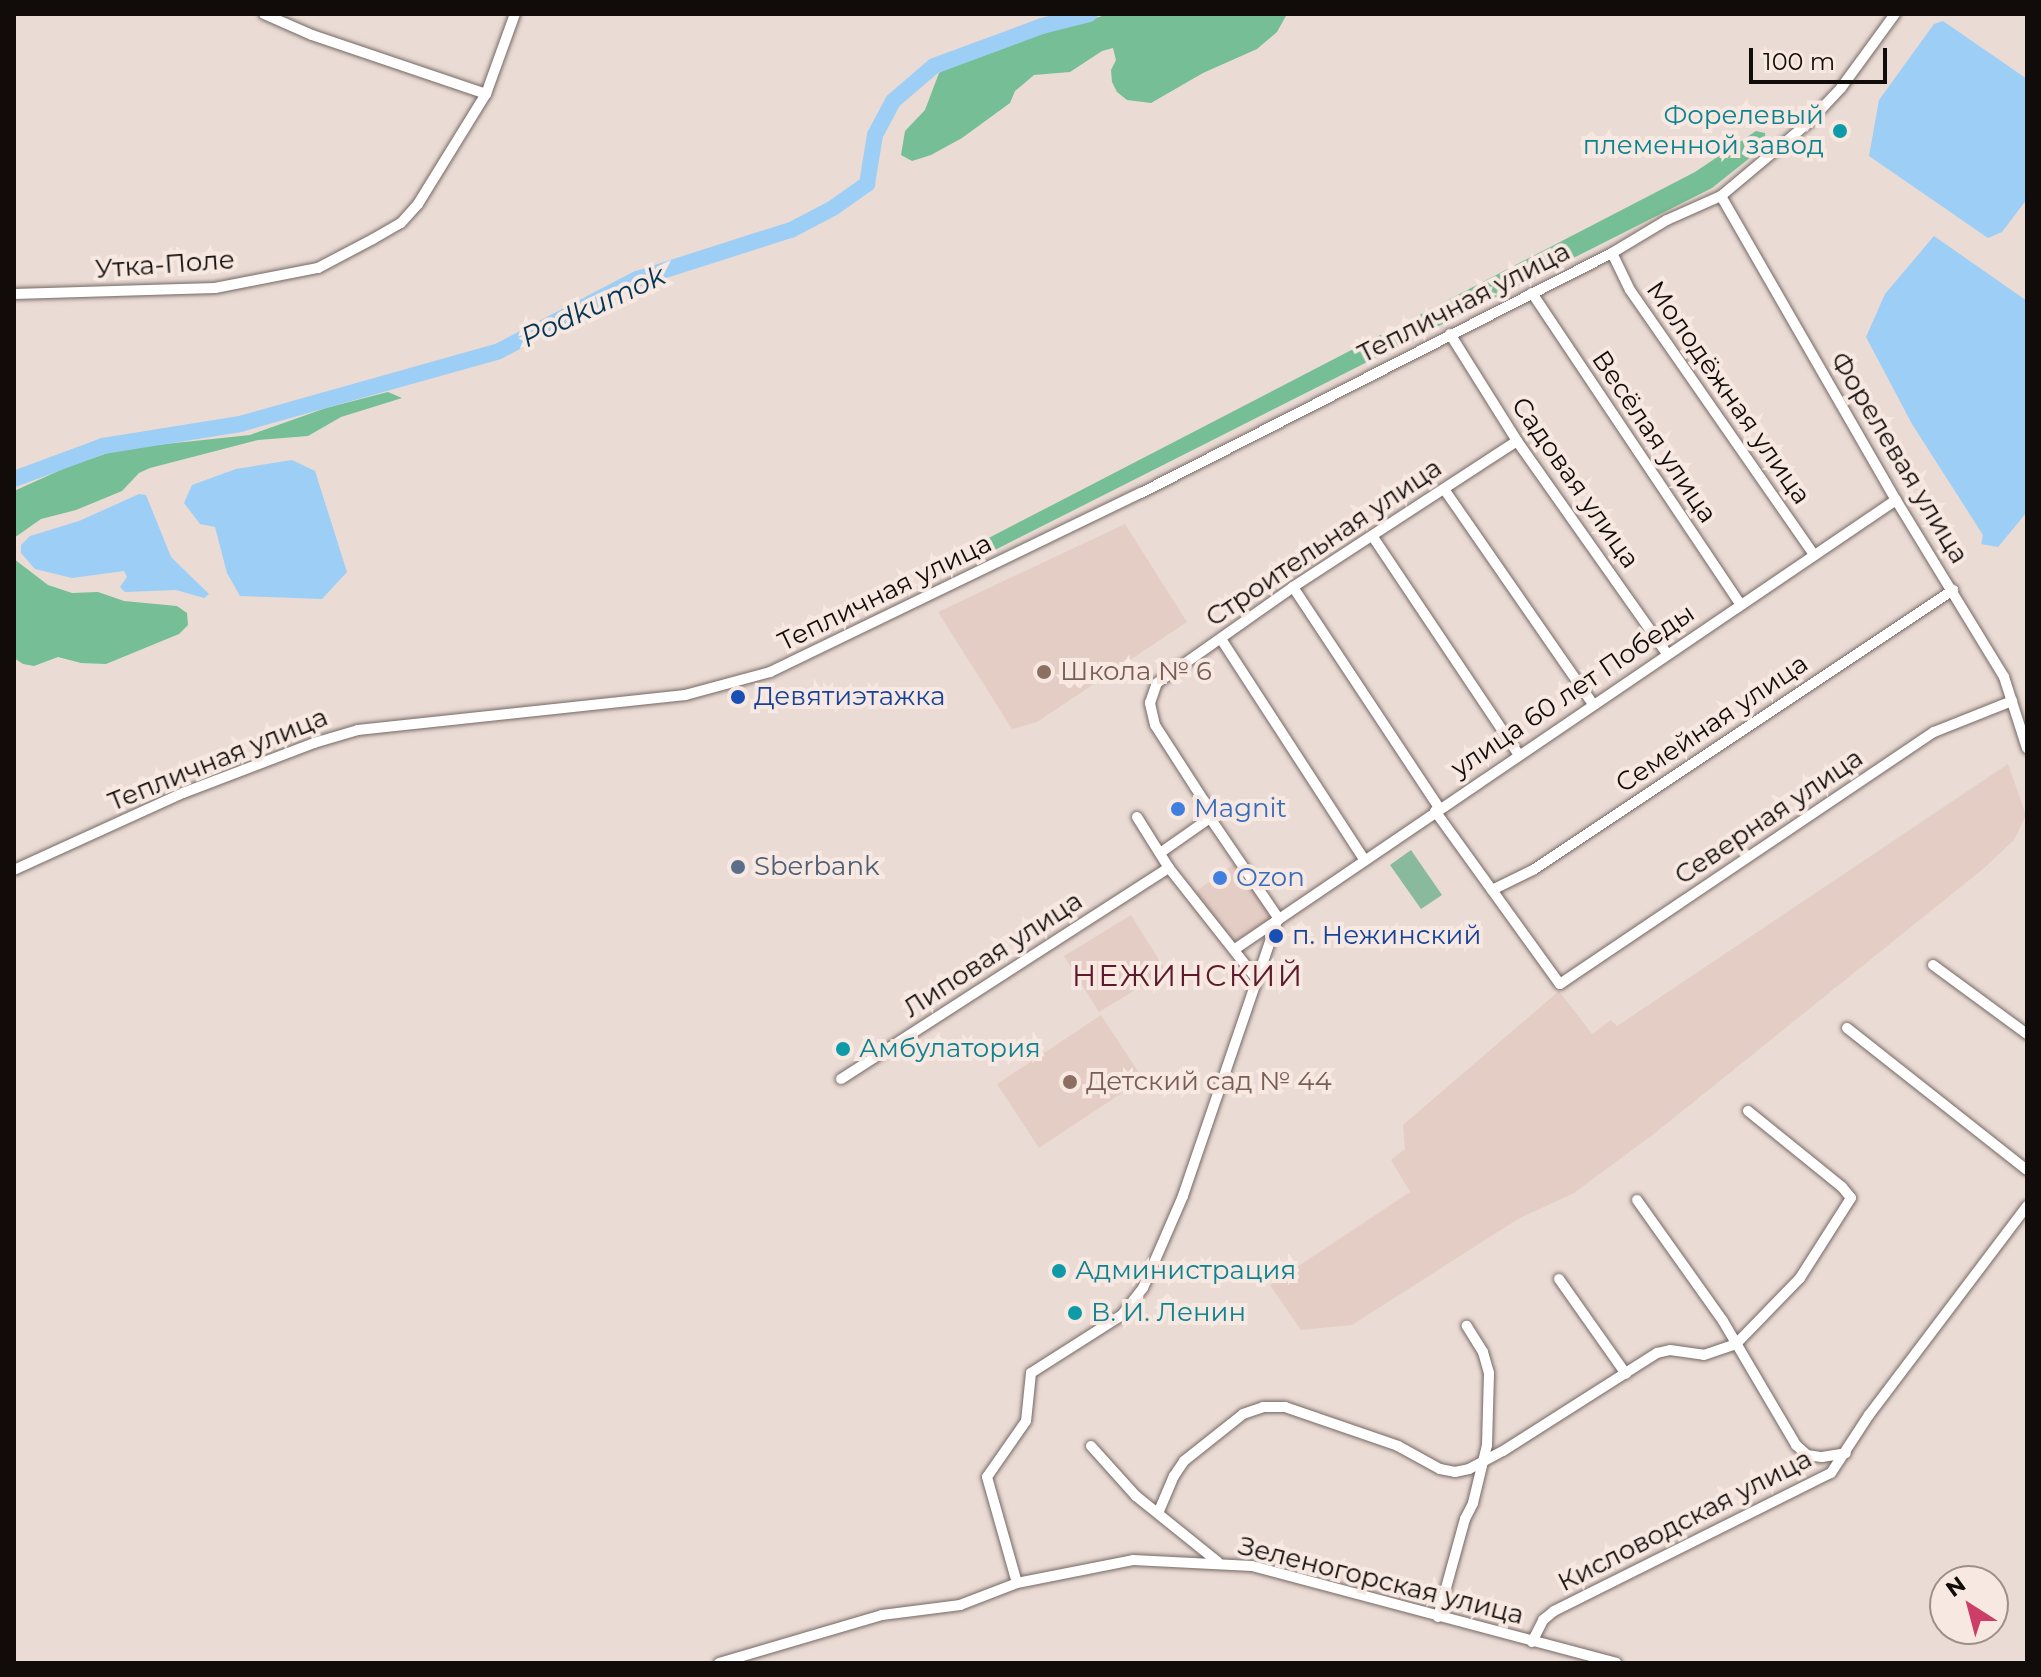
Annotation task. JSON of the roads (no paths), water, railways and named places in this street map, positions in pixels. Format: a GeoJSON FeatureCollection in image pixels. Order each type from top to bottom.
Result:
{"type":"FeatureCollection","features":[{"type":"Feature","properties":{"kind":"street"},"geometry":{"type":"LineString","coordinates":[[264,14],[312,35],[486,94]]}},
{"type":"Feature","properties":{"kind":"street","name":"Утка-Поле"},"geometry":{"type":"LineString","coordinates":[[14,294],[215,288],[318,268],[401,223],[418,204],[486,94],[515,14]]}},
{"type":"Feature","properties":{"kind":"street","name":"Тепличная улица"},"geometry":{"type":"LineString","coordinates":[[14,870],[183,793],[314,743],[358,730],[685,695],[770,672],[1141,493],[1612,253],[1667,220],[1721,196],[1808,123],[1841,88],[1895,14]]}},
{"type":"Feature","properties":{"kind":"street","name":"Форелевая улица"},"geometry":{"type":"LineString","coordinates":[[1721,196],[1896,500],[2004,677],[2027,748]]}},
{"type":"Feature","properties":{"kind":"street","name":"Молодёжная улица"},"geometry":{"type":"LineString","coordinates":[[1612,253],[1630,290],[1814,555]]}},
{"type":"Feature","properties":{"kind":"street","name":"Весёлая улица"},"geometry":{"type":"LineString","coordinates":[[1532,293],[1740,604]]}},
{"type":"Feature","properties":{"kind":"street","name":"Садовая улица"},"geometry":{"type":"LineString","coordinates":[[1450,334],[1517,441],[1667,654]]}},
{"type":"Feature","properties":{"kind":"street","name":"Строительная улица"},"geometry":{"type":"LineString","coordinates":[[1210,818],[1204,801],[1155,725],[1150,703],[1157,683],[1293,587],[1517,441]]}},
{"type":"Feature","properties":{"kind":"street"},"geometry":{"type":"LineString","coordinates":[[1444,489],[1593,704]]}},
{"type":"Feature","properties":{"kind":"street","name":"улица 60 лет Победы"},"geometry":{"type":"LineString","coordinates":[[1235,949],[1896,500]]}},
{"type":"Feature","properties":{"kind":"street"},"geometry":{"type":"LineString","coordinates":[[1373,537],[1518,754]]}},
{"type":"Feature","properties":{"kind":"street"},"geometry":{"type":"LineString","coordinates":[[1293,587],[1492,890]]}},
{"type":"Feature","properties":{"kind":"street","name":"Семейная улица"},"geometry":{"type":"LineString","coordinates":[[1492,890],[1533,870],[1953,590]]}},
{"type":"Feature","properties":{"kind":"street"},"geometry":{"type":"LineString","coordinates":[[1221,639],[1364,859]]}},
{"type":"Feature","properties":{"kind":"street","name":"Северная улица"},"geometry":{"type":"LineString","coordinates":[[1492,890],[1560,984],[1934,732],[2012,701]]}},
{"type":"Feature","properties":{"kind":"street"},"geometry":{"type":"LineString","coordinates":[[1137,817],[1169,868],[1256,978]]}},
{"type":"Feature","properties":{"kind":"street"},"geometry":{"type":"LineString","coordinates":[[1017,1583],[987,1477],[1026,1421],[1031,1373],[1122,1315],[1143,1288],[1183,1196],[1278,920],[1210,818],[1160,853]]}},
{"type":"Feature","properties":{"kind":"street","name":"Липовая улица"},"geometry":{"type":"LineString","coordinates":[[841,1079],[1169,868]]}},
{"type":"Feature","properties":{"kind":"street"},"geometry":{"type":"LineString","coordinates":[[1933,965],[2027,1034]]}},
{"type":"Feature","properties":{"kind":"street"},"geometry":{"type":"LineString","coordinates":[[1847,1028],[2027,1170]]}},
{"type":"Feature","properties":{"kind":"street"},"geometry":{"type":"LineString","coordinates":[[1159,1511],[1184,1461],[1221,1428],[1243,1414],[1263,1407],[1285,1407],[1398,1446],[1440,1469],[1455,1472],[1483,1463],[1657,1353],[1670,1350],[1704,1355],[1736,1344],[1800,1278],[1851,1198],[1842,1187],[1748,1111]]}},
{"type":"Feature","properties":{"kind":"street"},"geometry":{"type":"LineString","coordinates":[[1637,1200],[1723,1321],[1796,1445],[1807,1455],[1822,1457],[1846,1453]]}},
{"type":"Feature","properties":{"kind":"street","name":"Кисловодская улица"},"geometry":{"type":"LineString","coordinates":[[1532,1642],[1543,1620],[1554,1611],[1831,1473],[1869,1415],[2027,1206]]}},
{"type":"Feature","properties":{"kind":"street"},"geometry":{"type":"LineString","coordinates":[[1559,1279],[1626,1374]]}},
{"type":"Feature","properties":{"kind":"street"},"geometry":{"type":"LineString","coordinates":[[1438,1617],[1483,1463],[1489,1373],[1483,1352],[1467,1326]]}},
{"type":"Feature","properties":{"kind":"street"},"geometry":{"type":"LineString","coordinates":[[1091,1446],[1136,1496],[1159,1511],[1218,1562]]}},
{"type":"Feature","properties":{"kind":"street","name":"Зеленогорская улица"},"geometry":{"type":"LineString","coordinates":[[719,1663],[882,1615],[960,1605],[1017,1583],[1133,1560],[1252,1566],[1616,1663]]}},
{"type":"Feature","properties":{"kind":"water"},"geometry":{"type":"Polygon","coordinates":[[[1943,21],[2027,79],[2027,199],[2002,232],[1988,238],[1869,156],[1879,100],[1934,24],[1943,21]]]}},
{"type":"Feature","properties":{"kind":"water"},"geometry":{"type":"Polygon","coordinates":[[[1934,236],[2027,301],[2027,512],[1998,547],[1981,544],[1983,535],[1912,424],[1866,337],[1885,294],[1934,236]]]}},
{"type":"Feature","properties":{"kind":"water"},"geometry":{"type":"Polygon","coordinates":[[[292,460],[315,471],[347,572],[322,599],[240,596],[227,573],[215,527],[200,524],[184,503],[192,485],[236,469],[292,460]]]}},
{"type":"Feature","properties":{"kind":"water"},"geometry":{"type":"Polygon","coordinates":[[[139,494],[146,495],[171,557],[209,594],[204,598],[176,590],[125,592],[120,587],[127,577],[124,571],[72,578],[35,569],[21,553],[21,545],[30,536],[79,521],[139,494]]]}},
{"type":"Feature","properties":{"kind":"waterway","name":"Podkumok"},"geometry":{"type":"LineString","coordinates":[[14,479],[103,446],[240,424],[499,351],[637,279],[791,230],[833,208],[867,184],[875,135],[893,101],[934,66],[1042,26],[1089,14]]}},
{"type":"Feature","properties":{"kind":"place","name":"Форелевый племенной завод"},"geometry":{"type":"Point","coordinates":[1840,131]}},
{"type":"Feature","properties":{"kind":"place","name":"Школа № 6"},"geometry":{"type":"Point","coordinates":[1044,672]}},
{"type":"Feature","properties":{"kind":"place","name":"Девятиэтажка"},"geometry":{"type":"Point","coordinates":[738,697]}},
{"type":"Feature","properties":{"kind":"place","name":"Magnit"},"geometry":{"type":"Point","coordinates":[1178,809]}},
{"type":"Feature","properties":{"kind":"place","name":"Sberbank"},"geometry":{"type":"Point","coordinates":[738,867]}},
{"type":"Feature","properties":{"kind":"place","name":"Ozon"},"geometry":{"type":"Point","coordinates":[1220,878]}},
{"type":"Feature","properties":{"kind":"place","name":"п. Нежинский"},"geometry":{"type":"Point","coordinates":[1276,936]}},
{"type":"Feature","properties":{"kind":"place","name":"Амбулатория"},"geometry":{"type":"Point","coordinates":[843,1049]}},
{"type":"Feature","properties":{"kind":"place","name":"Детский сад № 44"},"geometry":{"type":"Point","coordinates":[1070,1082]}},
{"type":"Feature","properties":{"kind":"place","name":"Администрация"},"geometry":{"type":"Point","coordinates":[1059,1271]}},
{"type":"Feature","properties":{"kind":"place","name":"В. И. Ленин"},"geometry":{"type":"Point","coordinates":[1075,1313]}},
{"type":"Feature","properties":{"kind":"district","name":"НЕЖИНСКИЙ"},"geometry":{"type":"Point","coordinates":[1188,976]}}]}
